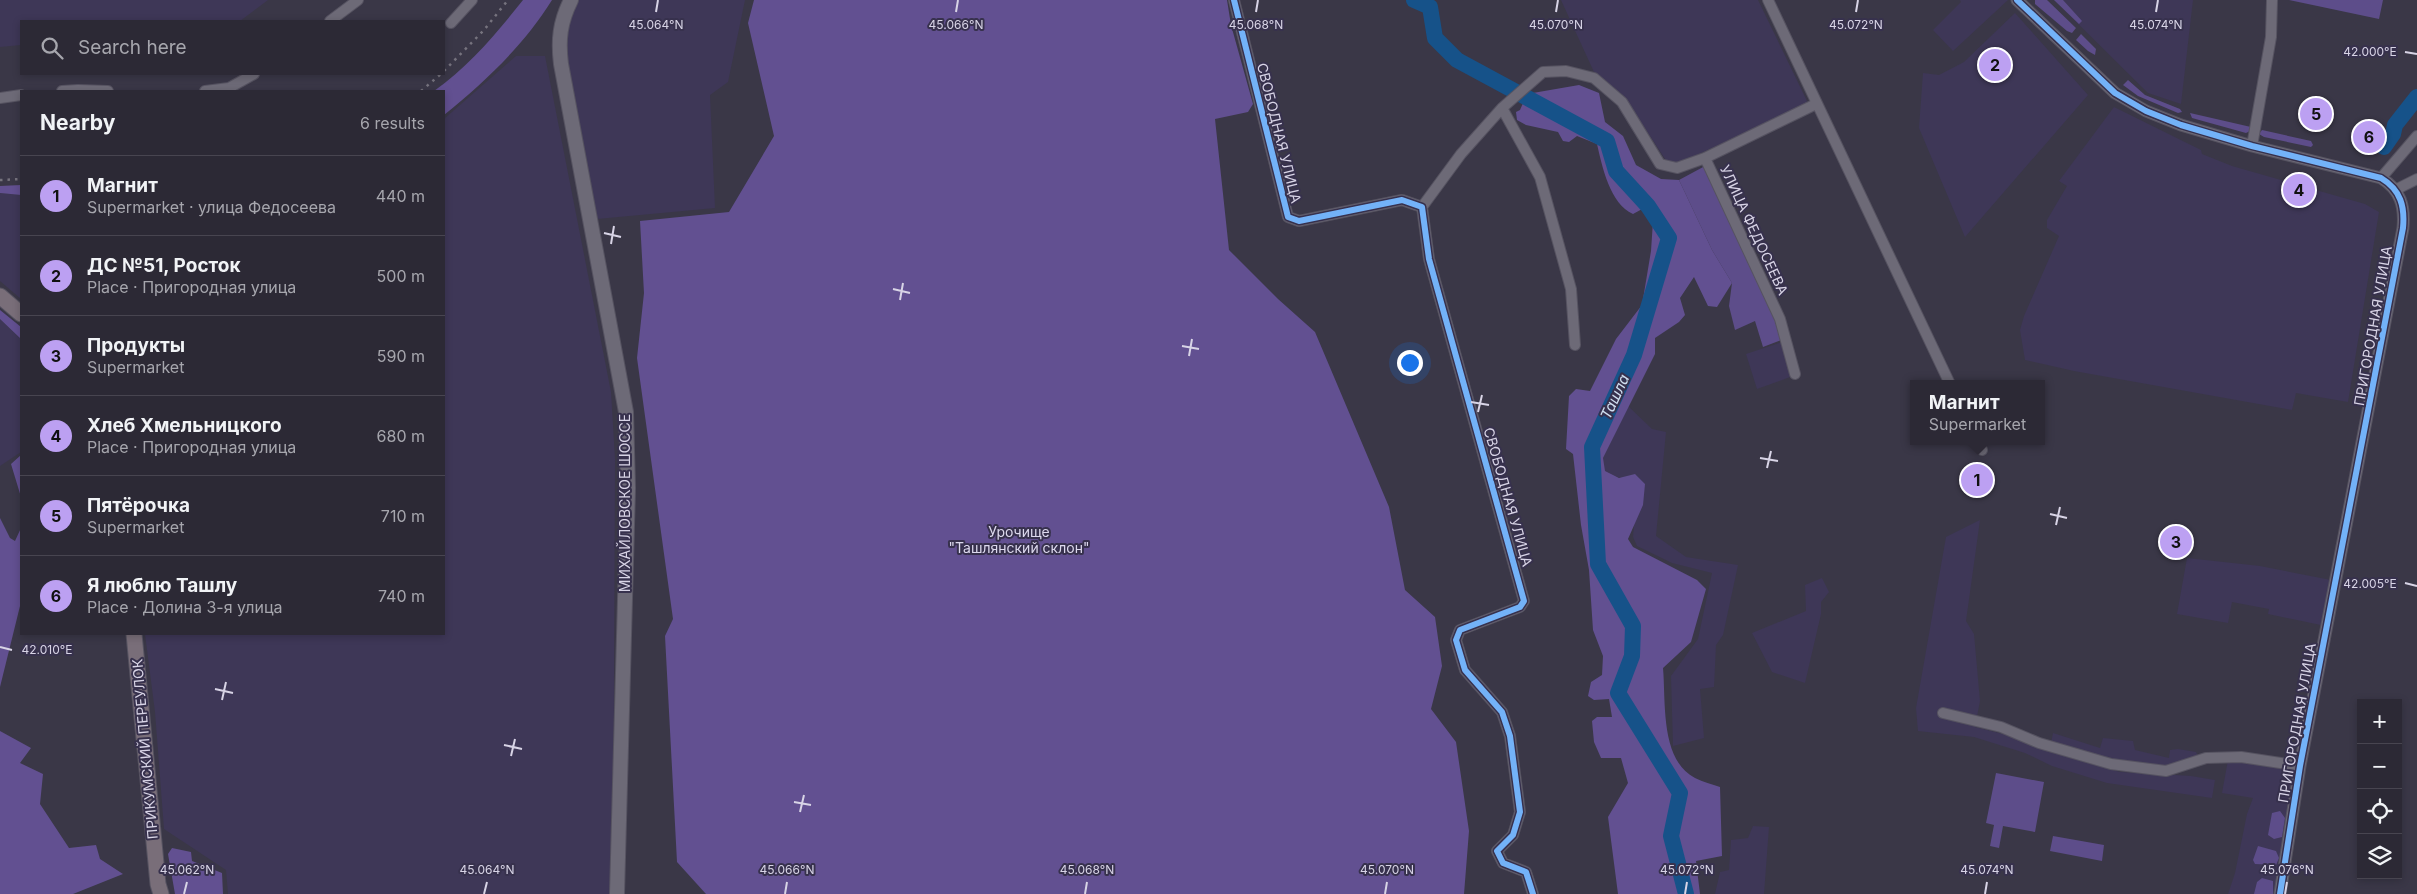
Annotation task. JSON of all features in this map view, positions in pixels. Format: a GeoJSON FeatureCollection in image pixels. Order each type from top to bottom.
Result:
{"type":"FeatureCollection","features":[{"type":"Feature","properties":{"kind":"main road","name":"МИХАЙЛОВСКОЕ ШОССЕ"},"geometry":{"type":"LineString","coordinates":[[571,0],[561,24],[558,43],[626,412],[628,488],[617,894]]}},
{"type":"Feature","properties":{"kind":"main road"},"geometry":{"type":"LineString","coordinates":[[0,296],[20,313]]}},
{"type":"Feature","properties":{"kind":"main road","name":"ПРИКУМСКИЙ ПЕРЕУЛОК"},"geometry":{"type":"LineString","coordinates":[[134,635],[161,894]]}},
{"type":"Feature","properties":{"kind":"street"},"geometry":{"type":"LineString","coordinates":[[331,20],[358,0]]}},
{"type":"Feature","properties":{"kind":"street"},"geometry":{"type":"LineString","coordinates":[[451,23],[472,0]]}},
{"type":"Feature","properties":{"kind":"street","name":"СВОБОДНАЯ УЛИЦА"},"geometry":{"type":"LineString","coordinates":[[1234,0],[1288,217],[1300,221],[1402,200],[1422,207],[1429,259],[1524,601],[1520,607],[1460,630],[1456,640],[1465,670],[1502,712],[1510,736],[1520,812],[1513,835],[1497,851],[1503,864],[1526,872],[1533,894]]}},
{"type":"Feature","properties":{"kind":"street"},"geometry":{"type":"LineString","coordinates":[[1768,0],[1948,380]]}},
{"type":"Feature","properties":{"kind":"street","name":"ПРИГОРОДНАЯ УЛИЦА"},"geometry":{"type":"LineString","coordinates":[[2017,0],[2119,95],[2146,111],[2181,125],[2252,146],[2381,178],[2395,190],[2404,211],[2403,228],[2300,766],[2280,894]]}},
{"type":"Feature","properties":{"kind":"street"},"geometry":{"type":"LineString","coordinates":[[2252,146],[2272,38],[2272,0]]}},
{"type":"Feature","properties":{"kind":"street"},"geometry":{"type":"LineString","coordinates":[[1422,207],[1461,154],[1502,108],[1543,72],[1566,71],[1594,78],[1622,102],[1660,164],[1676,168],[1706,158]]}},
{"type":"Feature","properties":{"kind":"street"},"geometry":{"type":"LineString","coordinates":[[214,90],[229,88],[252,75]]}},
{"type":"Feature","properties":{"kind":"street"},"geometry":{"type":"LineString","coordinates":[[0,98],[20,96]]}},
{"type":"Feature","properties":{"kind":"street","name":"УЛИЦА ФЕДОСЕЕВА"},"geometry":{"type":"LineString","coordinates":[[1796,374],[1780,319],[1706,158],[1816,104]]}},
{"type":"Feature","properties":{"kind":"street"},"geometry":{"type":"LineString","coordinates":[[1502,108],[1540,178],[1571,289],[1575,345]]}},
{"type":"Feature","properties":{"kind":"street"},"geometry":{"type":"LineString","coordinates":[[2381,178],[2417,136]]}},
{"type":"Feature","properties":{"kind":"street"},"geometry":{"type":"LineString","coordinates":[[2395,190],[2417,179]]}},
{"type":"Feature","properties":{"kind":"street"},"geometry":{"type":"LineString","coordinates":[[1943,713],[2000,728],[2039,743],[2110,764],[2166,771],[2206,758],[2241,757],[2300,766]]}},
{"type":"Feature","properties":{"kind":"shaded area"},"geometry":{"type":"Polygon","coordinates":[[[0,0],[268,0],[241,20],[20,20],[20,45],[0,47],[0,0]]]}},
{"type":"Feature","properties":{"kind":"shaded area"},"geometry":{"type":"Polygon","coordinates":[[[575,0],[745,0],[728,82],[710,95],[715,208],[597,219],[563,49],[575,0]]]}},
{"type":"Feature","properties":{"kind":"shaded area"},"geometry":{"type":"Polygon","coordinates":[[[1561,0],[1758,0],[1807,101],[1805,106],[1677,164],[1667,162],[1625,98],[1594,72],[1561,0]]]}},
{"type":"Feature","properties":{"kind":"shaded area"},"geometry":{"type":"Polygon","coordinates":[[[1960,0],[2008,0],[1953,51],[1933,30],[1961,2],[1960,0]]]}},
{"type":"Feature","properties":{"kind":"shaded area"},"geometry":{"type":"Polygon","coordinates":[[[2035,0],[2047,0],[2076,28],[2072,33],[2067,31],[2035,4],[2035,0]]]}},
{"type":"Feature","properties":{"kind":"shaded area"},"geometry":{"type":"Polygon","coordinates":[[[2054,0],[2193,0],[2181,104],[2148,93],[2054,0]]]}},
{"type":"Feature","properties":{"kind":"shaded area"},"geometry":{"type":"Polygon","coordinates":[[[2054,0],[2063,0],[2082,21],[2079,24],[2054,0]]]}},
{"type":"Feature","properties":{"kind":"shaded area"},"geometry":{"type":"Polygon","coordinates":[[[2289,0],[2383,0],[2379,19],[2289,0]]]}},
{"type":"Feature","properties":{"kind":"shaded area"},"geometry":{"type":"Polygon","coordinates":[[[2015,13],[2088,95],[1965,237],[1919,128],[1923,73],[1939,75],[1964,62],[2015,13]]]}},
{"type":"Feature","properties":{"kind":"shaded area"},"geometry":{"type":"Polygon","coordinates":[[[2081,34],[2096,49],[2095,55],[2076,40],[2081,34]]]}},
{"type":"Feature","properties":{"kind":"shaded area"},"geometry":{"type":"Polygon","coordinates":[[[516,56],[545,56],[611,392],[615,459],[613,894],[228,894],[226,870],[164,829],[155,712],[145,635],[445,635],[445,118],[516,56]]]}},
{"type":"Feature","properties":{"kind":"shaded area"},"geometry":{"type":"Polygon","coordinates":[[[2128,80],[2145,95],[2180,109],[2182,112],[2178,113],[2138,96],[2123,85],[2128,80]]]}},
{"type":"Feature","properties":{"kind":"shaded area"},"geometry":{"type":"Polygon","coordinates":[[[2114,107],[2201,150],[2202,154],[2232,166],[2365,204],[2379,212],[2348,402],[2296,393],[2292,410],[2074,371],[2025,360],[2020,330],[2024,316],[2059,236],[2047,228],[2047,220],[2067,186],[2059,181],[2114,107]]]}},
{"type":"Feature","properties":{"kind":"shaded area"},"geometry":{"type":"Polygon","coordinates":[[[2190,113],[2251,127],[2250,131],[2246,133],[2192,118],[2190,113]]]}},
{"type":"Feature","properties":{"kind":"shaded area"},"geometry":{"type":"Polygon","coordinates":[[[2262,130],[2311,141],[2313,145],[2311,147],[2264,137],[2259,134],[2262,130]]]}},
{"type":"Feature","properties":{"kind":"shaded area"},"geometry":{"type":"Polygon","coordinates":[[[1705,166],[1784,339],[1763,347],[1755,321],[1735,330],[1729,306],[1732,283],[1712,250],[1679,180],[1705,166]]]}},
{"type":"Feature","properties":{"kind":"shaded area"},"geometry":{"type":"Polygon","coordinates":[[[0,193],[20,195],[20,298],[0,281],[0,193]]]}},
{"type":"Feature","properties":{"kind":"shaded area"},"geometry":{"type":"Polygon","coordinates":[[[0,319],[20,338],[20,453],[0,466],[0,319]]]}},
{"type":"Feature","properties":{"kind":"shaded area"},"geometry":{"type":"Polygon","coordinates":[[[1782,342],[1793,376],[1757,389],[1746,354],[1782,342]]]}},
{"type":"Feature","properties":{"kind":"shaded area"},"geometry":{"type":"Polygon","coordinates":[[[1628,406],[1652,429],[1666,432],[1656,536],[1686,557],[1738,565],[1723,635],[1716,645],[1714,687],[1700,689],[1704,738],[1673,746],[1671,676],[1698,639],[1712,573],[1672,563],[1637,546],[1633,537],[1638,482],[1602,473],[1603,458],[1628,406]]]}},
{"type":"Feature","properties":{"kind":"shaded area"},"geometry":{"type":"Polygon","coordinates":[[[1980,520],[1966,621],[1974,634],[1980,701],[1975,727],[2003,734],[2053,753],[2120,772],[2191,776],[2215,780],[2212,798],[2107,783],[2052,766],[2025,753],[1974,737],[1918,731],[1916,708],[1946,537],[1980,520]]]}},
{"type":"Feature","properties":{"kind":"shaded area"},"geometry":{"type":"Polygon","coordinates":[[[2187,558],[2260,566],[2331,580],[2321,625],[2268,614],[2269,609],[2232,602],[2228,623],[2177,614],[2187,558]]]}},
{"type":"Feature","properties":{"kind":"shaded area"},"geometry":{"type":"Polygon","coordinates":[[[1822,578],[1829,592],[1821,602],[1821,614],[1805,683],[1772,672],[1752,633],[1806,611],[1805,585],[1822,578]]]}},
{"type":"Feature","properties":{"kind":"shaded area"},"geometry":{"type":"Polygon","coordinates":[[[2053,733],[2100,748],[2103,738],[2133,741],[2135,750],[2169,758],[2170,750],[2178,749],[2196,752],[2199,759],[2171,767],[2104,760],[2051,743],[2053,733]]]}},
{"type":"Feature","properties":{"kind":"shaded area"},"geometry":{"type":"Polygon","coordinates":[[[2228,760],[2289,768],[2294,778],[2276,894],[2228,894],[2235,873],[2247,814],[2253,798],[2222,793],[2228,760]]]}},
{"type":"Feature","properties":{"kind":"shaded area"},"geometry":{"type":"Polygon","coordinates":[[[1996,773],[2044,782],[2035,832],[2003,826],[1999,848],[1990,846],[1994,825],[1986,823],[1996,773]]]}},
{"type":"Feature","properties":{"kind":"shaded area"},"geometry":{"type":"Polygon","coordinates":[[[2280,811],[2285,818],[2282,837],[2274,839],[2268,835],[2272,813],[2280,811]]]}},
{"type":"Feature","properties":{"kind":"shaded area"},"geometry":{"type":"Polygon","coordinates":[[[1753,826],[1769,827],[1764,894],[1715,894],[1720,872],[1729,870],[1731,840],[1748,838],[1753,826]]]}},
{"type":"Feature","properties":{"kind":"shaded area"},"geometry":{"type":"Polygon","coordinates":[[[2053,836],[2104,845],[2102,861],[2050,851],[2053,836]]]}},
{"type":"Feature","properties":{"kind":"shaded area"},"geometry":{"type":"Polygon","coordinates":[[[2258,846],[2276,851],[2279,858],[2276,865],[2255,864],[2253,860],[2258,846]]]}},
{"type":"Feature","properties":{"kind":"shaded area"},"geometry":{"type":"Polygon","coordinates":[[[2262,878],[2273,881],[2273,894],[2254,894],[2257,882],[2262,878]]]}},
{"type":"Feature","properties":{"kind":"green space"},"geometry":{"type":"Polygon","coordinates":[[[523,0],[552,0],[541,17],[503,62],[445,114],[445,90],[435,90],[482,49],[523,0]]]}},
{"type":"Feature","properties":{"kind":"green space","name":"Урочище \"Ташлянский склон\""},"geometry":{"type":"Polygon","coordinates":[[[754,0],[1227,0],[1231,25],[1253,104],[1248,112],[1215,119],[1229,250],[1278,299],[1315,332],[1389,507],[1405,590],[1435,617],[1442,666],[1431,709],[1456,742],[1469,831],[1464,894],[706,894],[677,862],[665,636],[673,619],[637,358],[644,293],[640,221],[729,212],[774,136],[748,23],[754,0]]]}},
{"type":"Feature","properties":{"kind":"green space"},"geometry":{"type":"Polygon","coordinates":[[[1579,85],[1599,93],[1605,122],[1623,136],[1636,165],[1661,179],[1679,180],[1712,250],[1732,283],[1717,307],[1708,306],[1694,277],[1680,298],[1685,315],[1679,322],[1655,338],[1655,354],[1603,458],[1605,471],[1619,478],[1635,474],[1645,484],[1643,505],[1628,539],[1633,547],[1697,580],[1706,589],[1691,642],[1663,668],[1667,729],[1670,744],[1676,758],[1684,769],[1695,778],[1720,787],[1722,856],[1696,861],[1700,894],[1618,894],[1608,817],[1628,783],[1621,758],[1601,758],[1594,742],[1592,721],[1597,717],[1612,717],[1609,699],[1594,700],[1588,696],[1591,682],[1602,675],[1603,656],[1593,630],[1589,570],[1581,525],[1573,454],[1566,449],[1569,396],[1576,389],[1590,391],[1616,339],[1642,305],[1651,251],[1653,221],[1644,208],[1633,214],[1618,202],[1608,184],[1597,144],[1577,136],[1569,142],[1563,141],[1558,132],[1526,125],[1517,120],[1516,112],[1520,110],[1527,94],[1579,85]]]}},
{"type":"Feature","properties":{"kind":"green space"},"geometry":{"type":"Polygon","coordinates":[[[20,185],[20,195],[0,193],[0,186],[20,185]]]}},
{"type":"Feature","properties":{"kind":"green space"},"geometry":{"type":"Polygon","coordinates":[[[0,310],[20,326],[20,338],[0,319],[0,310]]]}},
{"type":"Feature","properties":{"kind":"green space"},"geometry":{"type":"Polygon","coordinates":[[[20,456],[20,494],[11,464],[20,456]]]}},
{"type":"Feature","properties":{"kind":"green space"},"geometry":{"type":"Polygon","coordinates":[[[0,518],[10,538],[15,541],[20,530],[20,606],[0,687],[0,518]]]}},
{"type":"Feature","properties":{"kind":"green space"},"geometry":{"type":"Polygon","coordinates":[[[0,731],[31,748],[20,763],[43,774],[40,804],[69,848],[96,845],[100,859],[123,874],[73,894],[0,894],[0,731]]]}},
{"type":"Feature","properties":{"kind":"green space"},"geometry":{"type":"Polygon","coordinates":[[[172,848],[191,852],[192,861],[222,873],[223,894],[175,894],[168,854],[172,848]]]}},
{"type":"Feature","properties":{"kind":"waterway","name":"Ташла"},"geometry":{"type":"LineString","coordinates":[[1414,0],[1430,7],[1435,38],[1457,60],[1607,141],[1616,171],[1648,206],[1669,238],[1634,355],[1592,447],[1598,564],[1633,626],[1632,656],[1618,693],[1680,793],[1671,836],[1686,894]]}},
{"type":"Feature","properties":{"kind":"waterway"},"geometry":{"type":"LineString","coordinates":[[2384,147],[2393,134],[2395,125],[2417,97]]}},
{"type":"Feature","properties":{"kind":"railway"},"geometry":{"type":"LineString","coordinates":[[445,70],[484,30],[508,0]]}},
{"type":"Feature","properties":{"kind":"railway"},"geometry":{"type":"LineString","coordinates":[[422,90],[440,75]]}},
{"type":"Feature","properties":{"kind":"railway"},"geometry":{"type":"LineString","coordinates":[[0,180],[20,179]]}},
{"type":"Feature","properties":{"kind":"cycle path"},"geometry":{"type":"LineString","coordinates":[[1234,0],[1288,217],[1299,221],[1402,200],[1422,207],[1429,259],[1524,601],[1520,607],[1460,630],[1456,640],[1465,670],[1502,712],[1510,736],[1520,812],[1513,835],[1497,851],[1503,863],[1526,872],[1533,894]]}},
{"type":"Feature","properties":{"kind":"cycle path"},"geometry":{"type":"LineString","coordinates":[[2017,0],[2115,93],[2146,111],[2181,125],[2252,146],[2381,178],[2393,188],[2402,206],[2403,228],[2300,766],[2280,894]]}},
{"type":"Feature","properties":{"kind":"place","name":"ДС №51, Росток"},"geometry":{"type":"Point","coordinates":[1995,65]}},
{"type":"Feature","properties":{"kind":"place","name":"Пятёрочка"},"geometry":{"type":"Point","coordinates":[2316,114]}},
{"type":"Feature","properties":{"kind":"place","name":"Я люблю Ташлу"},"geometry":{"type":"Point","coordinates":[2369,137]}},
{"type":"Feature","properties":{"kind":"place","name":"Хлеб Хмельницкого"},"geometry":{"type":"Point","coordinates":[2299,190]}},
{"type":"Feature","properties":{"kind":"place","name":"Магнит"},"geometry":{"type":"Point","coordinates":[1977,480]}},
{"type":"Feature","properties":{"kind":"place","name":"Продукты"},"geometry":{"type":"Point","coordinates":[2176,542]}}]}
